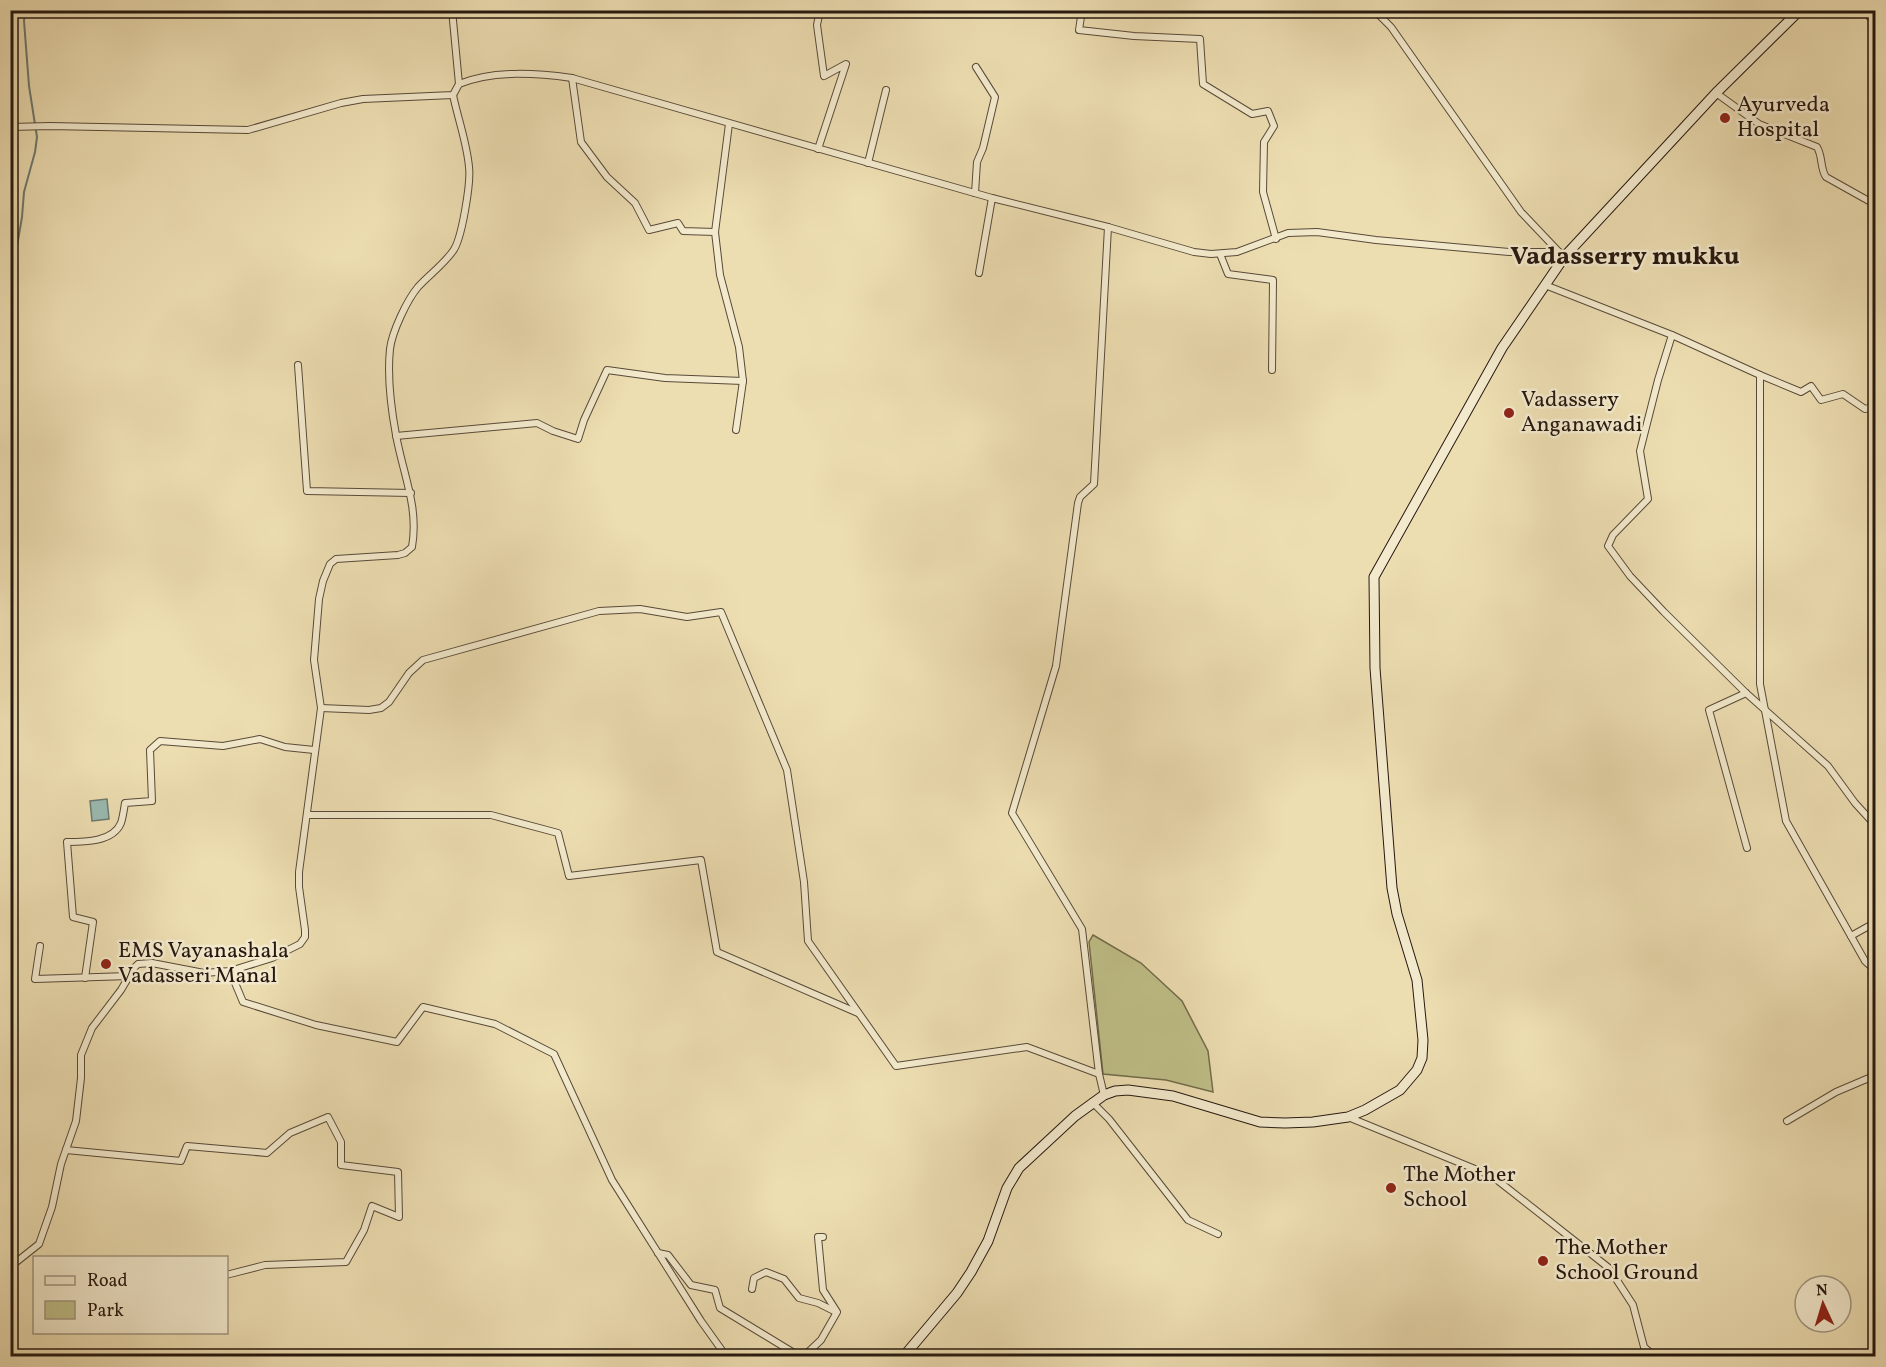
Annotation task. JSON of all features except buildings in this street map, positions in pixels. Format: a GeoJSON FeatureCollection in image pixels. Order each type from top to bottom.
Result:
{"type":"FeatureCollection","features":[{"type":"Feature","properties":{"kind":"main road"},"geometry":{"type":"LineString","coordinates":[[904,1356],[957,1293],[971,1272],[988,1241],[1007,1188],[1019,1168],[1035,1151],[1092,1102],[1104,1095],[1128,1090],[1173,1096],[1260,1122],[1313,1122],[1348,1117],[1365,1110],[1400,1090],[1417,1070],[1422,1058],[1423,1040],[1417,980],[1397,914],[1392,888],[1375,668],[1374,576],[1502,348],[1545,285],[1562,254],[1716,93],[1800,10]]}},
{"type":"Feature","properties":{"kind":"street"},"geometry":{"type":"LineString","coordinates":[[10,1267],[39,1244],[76,1121],[81,1055],[92,1028],[138,964],[152,963],[204,973],[230,971],[272,958],[300,944],[304,937],[299,887],[314,750],[321,708],[314,660],[319,599],[330,564],[336,559],[405,553],[412,547],[415,532],[411,493],[396,436],[389,380],[390,347],[401,318],[417,288],[441,266],[455,249],[464,219],[469,168],[453,96],[459,84],[452,10]]}},
{"type":"Feature","properties":{"kind":"street"},"geometry":{"type":"LineString","coordinates":[[818,149],[846,64],[824,76],[817,25],[820,10]]}},
{"type":"Feature","properties":{"kind":"street"},"geometry":{"type":"LineString","coordinates":[[1082,10],[1079,30],[1134,36],[1200,39],[1203,84],[1252,114],[1268,111],[1274,126],[1264,142],[1263,192],[1276,239]]}},
{"type":"Feature","properties":{"kind":"street"},"geometry":{"type":"LineString","coordinates":[[1374,10],[1391,27],[1521,212],[1562,254]]}},
{"type":"Feature","properties":{"kind":"street"},"geometry":{"type":"LineString","coordinates":[[1864,10],[1875,25]]}},
{"type":"Feature","properties":{"kind":"street"},"geometry":{"type":"LineString","coordinates":[[975,193],[977,162],[983,148],[995,97],[976,67]]}},
{"type":"Feature","properties":{"kind":"street"},"geometry":{"type":"LineString","coordinates":[[459,84],[479,77],[539,73],[572,78],[992,198],[1108,226],[1194,252],[1220,254],[1237,252],[1288,233],[1317,232],[1498,251],[1562,254]]}},
{"type":"Feature","properties":{"kind":"street"},"geometry":{"type":"LineString","coordinates":[[572,78],[581,142],[607,177],[635,203],[649,230],[678,223],[683,231],[715,232]]}},
{"type":"Feature","properties":{"kind":"street"},"geometry":{"type":"LineString","coordinates":[[868,163],[886,90]]}},
{"type":"Feature","properties":{"kind":"street"},"geometry":{"type":"LineString","coordinates":[[1716,93],[1759,124],[1817,147],[1826,177],[1875,206]]}},
{"type":"Feature","properties":{"kind":"street"},"geometry":{"type":"LineString","coordinates":[[10,127],[248,130],[341,103],[363,99],[453,96]]}},
{"type":"Feature","properties":{"kind":"street"},"geometry":{"type":"LineString","coordinates":[[729,124],[715,232],[720,275],[739,347],[743,381],[736,430]]}},
{"type":"Feature","properties":{"kind":"street"},"geometry":{"type":"LineString","coordinates":[[979,273],[992,198]]}},
{"type":"Feature","properties":{"kind":"street"},"geometry":{"type":"LineString","coordinates":[[1104,1095],[1099,1074],[1083,929],[1012,813],[1056,666],[1078,503],[1080,498],[1095,484],[1108,226]]}},
{"type":"Feature","properties":{"kind":"street"},"geometry":{"type":"LineString","coordinates":[[1220,254],[1228,274],[1274,280],[1272,370]]}},
{"type":"Feature","properties":{"kind":"street"},"geometry":{"type":"LineString","coordinates":[[1545,285],[1672,335],[1801,392],[1811,386],[1821,400],[1843,394],[1865,410],[1875,406]]}},
{"type":"Feature","properties":{"kind":"street"},"geometry":{"type":"LineString","coordinates":[[1672,335],[1658,380],[1641,451],[1648,499],[1612,535],[1608,546],[1637,583],[1746,693],[1828,766],[1875,826]]}},
{"type":"Feature","properties":{"kind":"street"},"geometry":{"type":"LineString","coordinates":[[298,365],[307,491],[411,493]]}},
{"type":"Feature","properties":{"kind":"street"},"geometry":{"type":"LineString","coordinates":[[396,436],[537,423],[578,439],[584,420],[607,370],[665,378],[743,381]]}},
{"type":"Feature","properties":{"kind":"street"},"geometry":{"type":"LineString","coordinates":[[1760,375],[1760,684],[1764,708],[1786,821],[1865,961],[1875,971]]}},
{"type":"Feature","properties":{"kind":"street"},"geometry":{"type":"LineString","coordinates":[[321,708],[369,710],[381,708],[389,702],[409,673],[423,660],[599,611],[640,609],[687,617],[721,612],[787,770],[804,882],[808,940],[896,1066],[1027,1047],[1099,1074]]}},
{"type":"Feature","properties":{"kind":"street"},"geometry":{"type":"LineString","coordinates":[[1746,693],[1709,710],[1747,848]]}},
{"type":"Feature","properties":{"kind":"street"},"geometry":{"type":"LineString","coordinates":[[85,978],[93,922],[73,917],[67,842],[90,842],[114,833],[121,824],[125,803],[152,801],[150,750],[160,741],[223,746],[260,739],[285,747],[314,750]]}},
{"type":"Feature","properties":{"kind":"street"},"geometry":{"type":"LineString","coordinates":[[308,815],[491,814],[558,833],[569,876],[701,860],[717,952],[860,1014]]}},
{"type":"Feature","properties":{"kind":"street"},"geometry":{"type":"LineString","coordinates":[[1851,936],[1875,922]]}},
{"type":"Feature","properties":{"kind":"street"},"geometry":{"type":"LineString","coordinates":[[40,946],[35,980],[129,976]]}},
{"type":"Feature","properties":{"kind":"street"},"geometry":{"type":"LineString","coordinates":[[230,971],[243,1002],[316,1025],[397,1042],[423,1007],[495,1024],[554,1054],[612,1180],[701,1321],[726,1356]]}},
{"type":"Feature","properties":{"kind":"street"},"geometry":{"type":"LineString","coordinates":[[1787,1121],[1836,1092],[1875,1075]]}},
{"type":"Feature","properties":{"kind":"street"},"geometry":{"type":"LineString","coordinates":[[1092,1102],[1109,1119],[1188,1220],[1218,1234]]}},
{"type":"Feature","properties":{"kind":"street"},"geometry":{"type":"LineString","coordinates":[[66,1150],[181,1161],[187,1146],[267,1153],[290,1133],[328,1117],[341,1143],[341,1165],[398,1172],[399,1217],[372,1206],[364,1230],[346,1262],[265,1265],[228,1274]]}},
{"type":"Feature","properties":{"kind":"street"},"geometry":{"type":"LineString","coordinates":[[1348,1117],[1492,1176],[1609,1268],[1633,1305],[1647,1356]]}},
{"type":"Feature","properties":{"kind":"street"},"geometry":{"type":"LineString","coordinates":[[823,1237],[818,1237],[823,1290],[837,1312]]}},
{"type":"Feature","properties":{"kind":"street"},"geometry":{"type":"LineString","coordinates":[[658,1253],[668,1255],[690,1285],[715,1290],[720,1308],[802,1356],[821,1340],[837,1312]]}},
{"type":"Feature","properties":{"kind":"street"},"geometry":{"type":"LineString","coordinates":[[26,1255],[33,1259]]}},
{"type":"Feature","properties":{"kind":"street"},"geometry":{"type":"LineString","coordinates":[[752,1288],[754,1278],[766,1272],[784,1279],[799,1298],[818,1303],[837,1312]]}},
{"type":"Feature","properties":{"kind":"street"},"geometry":{"type":"LineString","coordinates":[[1644,1347],[1654,1356]]}},
{"type":"Feature","properties":{"kind":"green space"},"geometry":{"type":"Polygon","coordinates":[[[1093,935],[1141,963],[1182,1001],[1208,1051],[1213,1092],[1166,1080],[1103,1074],[1089,942],[1093,935]]]}},
{"type":"Feature","properties":{"kind":"water"},"geometry":{"type":"Polygon","coordinates":[[[107,799],[109,819],[92,821],[90,801],[107,799]]]}},
{"type":"Feature","properties":{"kind":"waterway"},"geometry":{"type":"LineString","coordinates":[[10,267],[15,258],[24,192],[37,137],[29,86],[25,10]]}},
{"type":"Feature","properties":{"kind":"place","name":"Ayurveda Hospital"},"geometry":{"type":"Point","coordinates":[1725,118]}},
{"type":"Feature","properties":{"kind":"place","name":"Vadassery Anganawadi"},"geometry":{"type":"Point","coordinates":[1509,413]}},
{"type":"Feature","properties":{"kind":"place","name":"EMS Vayanashala Vadasseri Manal"},"geometry":{"type":"Point","coordinates":[106,964]}},
{"type":"Feature","properties":{"kind":"place","name":"The Mother School"},"geometry":{"type":"Point","coordinates":[1391,1188]}},
{"type":"Feature","properties":{"kind":"place","name":"The Mother School Ground"},"geometry":{"type":"Point","coordinates":[1543,1261]}},
{"type":"Feature","properties":{"kind":"district","name":"Vadasserry mukku"},"geometry":{"type":"Point","coordinates":[1625,257]}}]}
